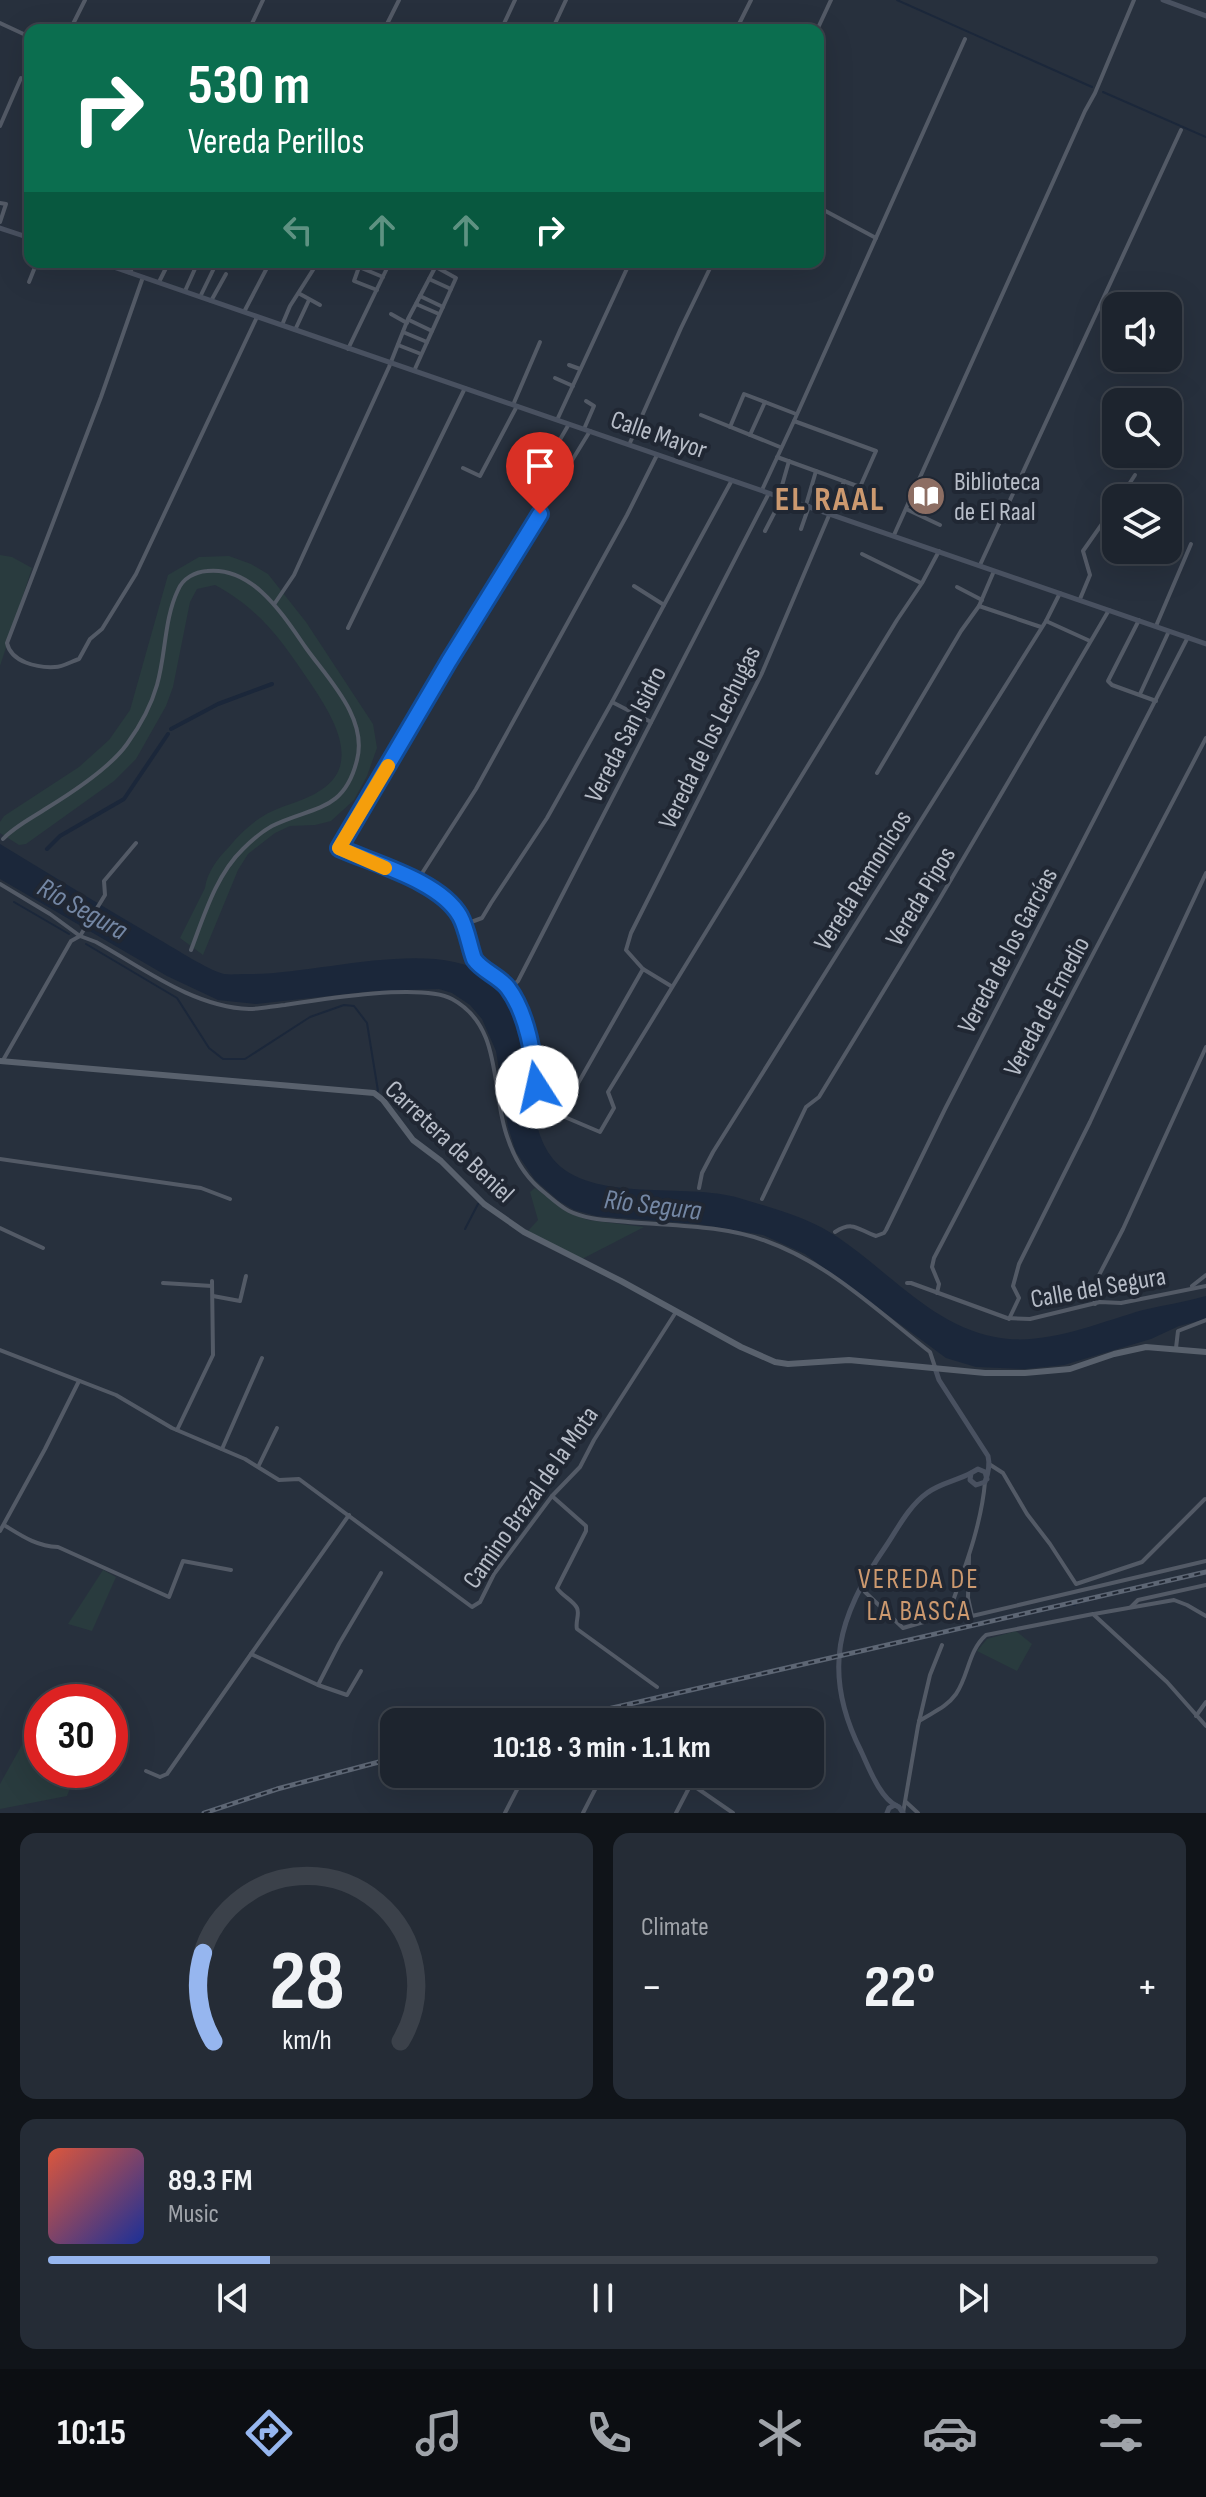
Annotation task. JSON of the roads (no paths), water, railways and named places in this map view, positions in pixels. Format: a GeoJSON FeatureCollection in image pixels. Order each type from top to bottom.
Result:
{"type":"FeatureCollection","features":[{"type":"Feature","properties":{"kind":"main road"},"geometry":{"type":"LineString","coordinates":[[1163,0],[1206,16]]}},
{"type":"Feature","properties":{"kind":"main road"},"geometry":{"type":"LineString","coordinates":[[0,225],[24,235]]}},
{"type":"Feature","properties":{"kind":"main road","name":"Calle Mayor"},"geometry":{"type":"LineString","coordinates":[[116,268],[1206,644]]}},
{"type":"Feature","properties":{"kind":"main road","name":"Carretera de Beniel"},"geometry":{"type":"LineString","coordinates":[[1,1062],[374,1093],[383,1100],[413,1140],[441,1161],[491,1209],[536,1240],[621,1281],[753,1353],[780,1363],[849,1360],[996,1374],[1057,1371],[1153,1346],[1206,1352]]}},
{"type":"Feature","properties":{"kind":"main road"},"geometry":{"type":"LineString","coordinates":[[935,1367],[939,1380],[987,1453],[989,1464],[986,1478]]}},
{"type":"Feature","properties":{"kind":"main road"},"geometry":{"type":"LineString","coordinates":[[900,1809],[885,1796],[859,1748],[845,1712],[839,1679],[839,1651],[849,1607],[864,1578],[917,1501],[938,1485],[989,1464]]}},
{"type":"Feature","properties":{"kind":"main road"},"geometry":{"type":"LineString","coordinates":[[980,1469],[986,1478]]}},
{"type":"Feature","properties":{"kind":"main road"},"geometry":{"type":"LineString","coordinates":[[971,1473],[974,1484]]}},
{"type":"Feature","properties":{"kind":"main road"},"geometry":{"type":"LineString","coordinates":[[958,1479],[974,1484],[986,1478]]}},
{"type":"Feature","properties":{"kind":"main road"},"geometry":{"type":"LineString","coordinates":[[885,1796],[887,1811]]}},
{"type":"Feature","properties":{"kind":"main road"},"geometry":{"type":"LineString","coordinates":[[887,1811],[891,1807],[900,1809]]}},
{"type":"Feature","properties":{"kind":"street"},"geometry":{"type":"LineString","coordinates":[[73,24],[85,0]]}},
{"type":"Feature","properties":{"kind":"street"},"geometry":{"type":"LineString","coordinates":[[252,24],[263,0]]}},
{"type":"Feature","properties":{"kind":"street"},"geometry":{"type":"LineString","coordinates":[[387,24],[399,0]]}},
{"type":"Feature","properties":{"kind":"street"},"geometry":{"type":"LineString","coordinates":[[504,24],[515,0]]}},
{"type":"Feature","properties":{"kind":"street"},"geometry":{"type":"LineString","coordinates":[[555,24],[566,0]]}},
{"type":"Feature","properties":{"kind":"street"},"geometry":{"type":"LineString","coordinates":[[739,24],[751,0]]}},
{"type":"Feature","properties":{"kind":"street"},"geometry":{"type":"LineString","coordinates":[[820,24],[831,0]]}},
{"type":"Feature","properties":{"kind":"street"},"geometry":{"type":"LineString","coordinates":[[894,535],[1095,93],[1134,0]]}},
{"type":"Feature","properties":{"kind":"street"},"geometry":{"type":"LineString","coordinates":[[0,23],[24,34]]}},
{"type":"Feature","properties":{"kind":"street"},"geometry":{"type":"LineString","coordinates":[[762,490],[965,39]]}},
{"type":"Feature","properties":{"kind":"street"},"geometry":{"type":"LineString","coordinates":[[0,126],[21,78]]}},
{"type":"Feature","properties":{"kind":"street"},"geometry":{"type":"LineString","coordinates":[[980,565],[1181,130]]}},
{"type":"Feature","properties":{"kind":"street"},"geometry":{"type":"LineString","coordinates":[[0,203],[6,204],[0,225]]}},
{"type":"Feature","properties":{"kind":"street"},"geometry":{"type":"LineString","coordinates":[[824,210],[876,238]]}},
{"type":"Feature","properties":{"kind":"street"},"geometry":{"type":"LineString","coordinates":[[29,282],[35,268]]}},
{"type":"Feature","properties":{"kind":"street"},"geometry":{"type":"LineString","coordinates":[[130,273],[132,268]]}},
{"type":"Feature","properties":{"kind":"street"},"geometry":{"type":"LineString","coordinates":[[159,282],[166,268]]}},
{"type":"Feature","properties":{"kind":"street"},"geometry":{"type":"LineString","coordinates":[[185,291],[195,268]]}},
{"type":"Feature","properties":{"kind":"street"},"geometry":{"type":"LineString","coordinates":[[200,297],[214,268]]}},
{"type":"Feature","properties":{"kind":"street"},"geometry":{"type":"LineString","coordinates":[[244,312],[267,268]]}},
{"type":"Feature","properties":{"kind":"street"},"geometry":{"type":"LineString","coordinates":[[282,325],[290,306],[315,268]]}},
{"type":"Feature","properties":{"kind":"street"},"geometry":{"type":"LineString","coordinates":[[359,268],[354,281],[377,290]]}},
{"type":"Feature","properties":{"kind":"street"},"geometry":{"type":"LineString","coordinates":[[361,268],[383,277]]}},
{"type":"Feature","properties":{"kind":"street"},"geometry":{"type":"LineString","coordinates":[[348,349],[387,268]]}},
{"type":"Feature","properties":{"kind":"street"},"geometry":{"type":"LineString","coordinates":[[275,603],[289,585],[391,363],[415,303],[435,268]]}},
{"type":"Feature","properties":{"kind":"street"},"geometry":{"type":"LineString","coordinates":[[414,371],[456,278],[442,268]]}},
{"type":"Feature","properties":{"kind":"street"},"geometry":{"type":"LineString","coordinates":[[557,420],[627,268]]}},
{"type":"Feature","properties":{"kind":"street"},"geometry":{"type":"LineString","coordinates":[[629,445],[710,268]]}},
{"type":"Feature","properties":{"kind":"street"},"geometry":{"type":"LineString","coordinates":[[211,301],[226,274]]}},
{"type":"Feature","properties":{"kind":"street"},"geometry":{"type":"LineString","coordinates":[[143,277],[101,397],[7,643],[9,651],[19,660],[56,667],[79,659],[90,639],[102,629],[136,574],[257,317]]}},
{"type":"Feature","properties":{"kind":"street"},"geometry":{"type":"LineString","coordinates":[[429,279],[451,289]]}},
{"type":"Feature","properties":{"kind":"street"},"geometry":{"type":"LineString","coordinates":[[300,294],[320,305]]}},
{"type":"Feature","properties":{"kind":"street"},"geometry":{"type":"LineString","coordinates":[[419,296],[443,307]]}},
{"type":"Feature","properties":{"kind":"street"},"geometry":{"type":"LineString","coordinates":[[295,330],[309,300]]}},
{"type":"Feature","properties":{"kind":"street"},"geometry":{"type":"LineString","coordinates":[[415,303],[439,314]]}},
{"type":"Feature","properties":{"kind":"street"},"geometry":{"type":"LineString","coordinates":[[391,314],[432,331]]}},
{"type":"Feature","properties":{"kind":"street"},"geometry":{"type":"LineString","coordinates":[[403,332],[427,342]]}},
{"type":"Feature","properties":{"kind":"street"},"geometry":{"type":"LineString","coordinates":[[463,468],[480,476],[515,406],[540,342]]}},
{"type":"Feature","properties":{"kind":"street"},"geometry":{"type":"LineString","coordinates":[[397,345],[421,354]]}},
{"type":"Feature","properties":{"kind":"street"},"geometry":{"type":"LineString","coordinates":[[569,365],[580,369]]}},
{"type":"Feature","properties":{"kind":"street"},"geometry":{"type":"LineString","coordinates":[[555,378],[573,386]]}},
{"type":"Feature","properties":{"kind":"street"},"geometry":{"type":"LineString","coordinates":[[348,628],[465,388]]}},
{"type":"Feature","properties":{"kind":"street"},"geometry":{"type":"LineString","coordinates":[[730,427],[744,394],[796,414]]}},
{"type":"Feature","properties":{"kind":"street"},"geometry":{"type":"LineString","coordinates":[[586,401],[594,406],[587,430],[339,848],[417,881],[452,906],[463,925],[474,959],[509,989],[524,1023],[539,1098],[547,1108],[600,1132],[614,1108],[608,1092],[939,551]]}},
{"type":"Feature","properties":{"kind":"street"},"geometry":{"type":"LineString","coordinates":[[750,435],[765,402]]}},
{"type":"Feature","properties":{"kind":"street"},"geometry":{"type":"LineString","coordinates":[[701,415],[781,447]]}},
{"type":"Feature","properties":{"kind":"street"},"geometry":{"type":"LineString","coordinates":[[777,457],[860,487],[876,451],[794,421]]}},
{"type":"Feature","properties":{"kind":"street"},"geometry":{"type":"LineString","coordinates":[[532,488],[569,424]]}},
{"type":"Feature","properties":{"kind":"street"},"geometry":{"type":"LineString","coordinates":[[417,881],[476,789],[658,455]]}},
{"type":"Feature","properties":{"kind":"street"},"geometry":{"type":"LineString","coordinates":[[765,531],[780,496],[789,461]]}},
{"type":"Feature","properties":{"kind":"street"},"geometry":{"type":"LineString","coordinates":[[801,529],[816,471]]}},
{"type":"Feature","properties":{"kind":"street"},"geometry":{"type":"LineString","coordinates":[[1129,484],[1135,475]]}},
{"type":"Feature","properties":{"kind":"street"},"geometry":{"type":"LineString","coordinates":[[463,925],[482,918],[547,818],[732,480]]}},
{"type":"Feature","properties":{"kind":"street"},"geometry":{"type":"LineString","coordinates":[[831,514],[844,481]]}},
{"type":"Feature","properties":{"kind":"street","name":"Vereda San Isidro"},"geometry":{"type":"LineString","coordinates":[[509,989],[518,981],[769,493]]}},
{"type":"Feature","properties":{"kind":"street"},"geometry":{"type":"LineString","coordinates":[[906,509],[940,525]]}},
{"type":"Feature","properties":{"kind":"street","name":"Vereda de los Lechugas"},"geometry":{"type":"LineString","coordinates":[[643,969],[626,950],[631,933],[762,673],[831,514]]}},
{"type":"Feature","properties":{"kind":"street"},"geometry":{"type":"LineString","coordinates":[[1080,600],[1090,575],[1083,551],[1102,524]]}},
{"type":"Feature","properties":{"kind":"street"},"geometry":{"type":"LineString","coordinates":[[1156,626],[1191,544]]}},
{"type":"Feature","properties":{"kind":"street"},"geometry":{"type":"LineString","coordinates":[[862,554],[922,583]]}},
{"type":"Feature","properties":{"kind":"street"},"geometry":{"type":"LineString","coordinates":[[3,839],[101,770],[125,747],[145,717],[158,684],[178,589],[189,576],[220,569],[239,576],[275,603],[347,706],[359,734],[357,760],[342,794],[323,808],[271,827],[241,851],[208,905],[191,950]]}},
{"type":"Feature","properties":{"kind":"street"},"geometry":{"type":"LineString","coordinates":[[877,773],[979,606],[994,570]]}},
{"type":"Feature","properties":{"kind":"street"},"geometry":{"type":"LineString","coordinates":[[634,586],[664,605]]}},
{"type":"Feature","properties":{"kind":"street"},"geometry":{"type":"LineString","coordinates":[[957,587],[982,600]]}},
{"type":"Feature","properties":{"kind":"street","name":"Vereda Ramonicos"},"geometry":{"type":"LineString","coordinates":[[699,1188],[702,1173],[713,1152],[1046,621],[1060,593]]}},
{"type":"Feature","properties":{"kind":"street"},"geometry":{"type":"LineString","coordinates":[[979,606],[1042,627]]}},
{"type":"Feature","properties":{"kind":"street","name":"Vereda Pipos"},"geometry":{"type":"LineString","coordinates":[[762,1199],[806,1107],[819,1097],[854,1040],[1109,610]]}},
{"type":"Feature","properties":{"kind":"street"},"geometry":{"type":"LineString","coordinates":[[1139,620],[1108,681],[1156,701]]}},
{"type":"Feature","properties":{"kind":"street"},"geometry":{"type":"LineString","coordinates":[[1046,621],[1090,641]]}},
{"type":"Feature","properties":{"kind":"street"},"geometry":{"type":"LineString","coordinates":[[1140,694],[1169,631]]}},
{"type":"Feature","properties":{"kind":"street","name":"Vereda de los Garcías"},"geometry":{"type":"LineString","coordinates":[[835,1232],[853,1225],[876,1236],[886,1230],[1188,637]]}},
{"type":"Feature","properties":{"kind":"street"},"geometry":{"type":"LineString","coordinates":[[612,702],[651,723]]}},
{"type":"Feature","properties":{"kind":"street","name":"Vereda de Emedio"},"geometry":{"type":"LineString","coordinates":[[937,1293],[939,1284],[932,1267],[934,1258],[1206,738]]}},
{"type":"Feature","properties":{"kind":"street"},"geometry":{"type":"LineString","coordinates":[[1,1062],[71,941],[80,936],[105,895],[104,881],[136,843]]}},
{"type":"Feature","properties":{"kind":"street"},"geometry":{"type":"LineString","coordinates":[[1009,1319],[1019,1298],[1013,1286],[1019,1264],[1090,1122],[1206,873]]}},
{"type":"Feature","properties":{"kind":"street"},"geometry":{"type":"LineString","coordinates":[[0,884],[80,936],[187,993],[223,1006],[251,1009],[407,991],[435,993],[452,999],[471,1012],[487,1038],[507,1138],[521,1168],[542,1191],[569,1211],[593,1219],[718,1230],[764,1240],[796,1254],[836,1279],[930,1352],[935,1367]]}},
{"type":"Feature","properties":{"kind":"street"},"geometry":{"type":"LineString","coordinates":[[560,1115],[643,969],[671,986]]}},
{"type":"Feature","properties":{"kind":"street"},"geometry":{"type":"LineString","coordinates":[[1095,1304],[1097,1279],[1206,1047]]}},
{"type":"Feature","properties":{"kind":"street"},"geometry":{"type":"LineString","coordinates":[[0,1159],[201,1188],[230,1199]]}},
{"type":"Feature","properties":{"kind":"street"},"geometry":{"type":"LineString","coordinates":[[0,1228],[43,1248]]}},
{"type":"Feature","properties":{"kind":"street"},"geometry":{"type":"LineString","coordinates":[[1189,1288],[1206,1275]]}},
{"type":"Feature","properties":{"kind":"street"},"geometry":{"type":"LineString","coordinates":[[213,1296],[240,1301],[246,1276]]}},
{"type":"Feature","properties":{"kind":"street"},"geometry":{"type":"LineString","coordinates":[[163,1283],[212,1284],[213,1355],[177,1430]]}},
{"type":"Feature","properties":{"kind":"street","name":"Calle del Segura"},"geometry":{"type":"LineString","coordinates":[[907,1283],[1009,1319],[1030,1319],[1095,1304],[1121,1303],[1206,1286]]}},
{"type":"Feature","properties":{"kind":"street","name":"Camino Brazal de la Mota"},"geometry":{"type":"LineString","coordinates":[[0,1350],[116,1395],[177,1430],[258,1466],[279,1480],[299,1479],[472,1607],[480,1602],[494,1574],[552,1496],[580,1467],[677,1311]]}},
{"type":"Feature","properties":{"kind":"street"},"geometry":{"type":"LineString","coordinates":[[1176,1348],[1178,1331],[1206,1320]]}},
{"type":"Feature","properties":{"kind":"street"},"geometry":{"type":"LineString","coordinates":[[222,1449],[262,1358]]}},
{"type":"Feature","properties":{"kind":"street"},"geometry":{"type":"LineString","coordinates":[[0,1531],[79,1381]]}},
{"type":"Feature","properties":{"kind":"street"},"geometry":{"type":"LineString","coordinates":[[258,1466],[277,1428]]}},
{"type":"Feature","properties":{"kind":"street"},"geometry":{"type":"LineString","coordinates":[[989,1464],[1003,1473],[1027,1514],[1076,1584],[1142,1562],[1205,1499]]}},
{"type":"Feature","properties":{"kind":"street"},"geometry":{"type":"LineString","coordinates":[[865,1592],[903,1628],[948,1615],[969,1556],[986,1478],[994,1469],[1003,1473]]}},
{"type":"Feature","properties":{"kind":"street"},"geometry":{"type":"LineString","coordinates":[[974,1484],[984,1498]]}},
{"type":"Feature","properties":{"kind":"street"},"geometry":{"type":"LineString","coordinates":[[552,1496],[586,1526],[557,1588],[576,1608],[577,1629],[657,1687]]}},
{"type":"Feature","properties":{"kind":"street"},"geometry":{"type":"LineString","coordinates":[[146,1771],[160,1777],[167,1774],[349,1515]]}},
{"type":"Feature","properties":{"kind":"street"},"geometry":{"type":"LineString","coordinates":[[4,1525],[28,1541],[58,1547],[169,1597],[183,1561],[231,1570]]}},
{"type":"Feature","properties":{"kind":"street"},"geometry":{"type":"LineString","coordinates":[[969,1556],[968,1598],[972,1616],[1206,1561]]}},
{"type":"Feature","properties":{"kind":"street"},"geometry":{"type":"LineString","coordinates":[[318,1685],[381,1573]]}},
{"type":"Feature","properties":{"kind":"street"},"geometry":{"type":"LineString","coordinates":[[1131,1607],[1138,1600],[1206,1585]]}},
{"type":"Feature","properties":{"kind":"street"},"geometry":{"type":"LineString","coordinates":[[919,1721],[945,1706],[958,1691],[975,1647],[986,1635],[1174,1600],[1206,1616]]}},
{"type":"Feature","properties":{"kind":"street"},"geometry":{"type":"LineString","coordinates":[[1093,1614],[1181,1697],[1206,1726]]}},
{"type":"Feature","properties":{"kind":"street"},"geometry":{"type":"LineString","coordinates":[[900,1809],[906,1802],[930,1675],[942,1645]]}},
{"type":"Feature","properties":{"kind":"street"},"geometry":{"type":"LineString","coordinates":[[251,1654],[347,1695],[361,1671]]}},
{"type":"Feature","properties":{"kind":"street"},"geometry":{"type":"LineString","coordinates":[[1196,1716],[1206,1702]]}},
{"type":"Feature","properties":{"kind":"street"},"geometry":{"type":"LineString","coordinates":[[505,1813],[518,1788]]}},
{"type":"Feature","properties":{"kind":"street"},"geometry":{"type":"LineString","coordinates":[[583,1813],[596,1788]]}},
{"type":"Feature","properties":{"kind":"street"},"geometry":{"type":"LineString","coordinates":[[676,1813],[689,1788]]}},
{"type":"Feature","properties":{"kind":"street"},"geometry":{"type":"LineString","coordinates":[[697,1788],[733,1813]]}},
{"type":"Feature","properties":{"kind":"street"},"geometry":{"type":"LineString","coordinates":[[906,1802],[918,1813]]}},
{"type":"Feature","properties":{"kind":"water","name":"Río Segura"},"geometry":{"type":"Polygon","coordinates":[[[0,844],[192,959],[224,974],[273,973],[370,961],[435,959],[463,964],[487,975],[506,992],[518,1013],[541,1139],[553,1159],[569,1173],[590,1182],[614,1187],[718,1194],[791,1214],[839,1238],[932,1310],[973,1331],[995,1337],[1032,1339],[1051,1336],[1206,1296],[1206,1319],[1064,1365],[1025,1369],[976,1367],[946,1358],[805,1254],[763,1235],[698,1224],[596,1216],[574,1210],[559,1201],[535,1180],[516,1152],[508,1127],[496,1051],[482,1019],[470,1005],[452,993],[439,989],[373,991],[256,1004],[218,1000],[167,976],[0,879],[0,844]]]}},
{"type":"Feature","properties":{"kind":"waterway"},"geometry":{"type":"LineString","coordinates":[[897,0],[1092,87]]}},
{"type":"Feature","properties":{"kind":"waterway"},"geometry":{"type":"LineString","coordinates":[[1103,92],[1206,137]]}},
{"type":"Feature","properties":{"kind":"waterway"},"geometry":{"type":"LineString","coordinates":[[171,729],[218,704],[272,684]]}},
{"type":"Feature","properties":{"kind":"waterway"},"geometry":{"type":"LineString","coordinates":[[47,849],[60,836],[124,799],[168,734]]}},
{"type":"Feature","properties":{"kind":"waterway","name":"Río Segura"},"geometry":{"type":"LineString","coordinates":[[14,902],[69,934]]}},
{"type":"Feature","properties":{"kind":"waterway","name":"Río Segura"},"geometry":{"type":"LineString","coordinates":[[86,944],[177,998],[209,1048],[223,1059],[245,1059],[310,1017],[344,1005],[354,1006],[367,1023],[378,1091]]}},
{"type":"Feature","properties":{"kind":"waterway"},"geometry":{"type":"LineString","coordinates":[[465,1229],[478,1204]]}},
{"type":"Feature","properties":{"kind":"railway"},"geometry":{"type":"LineString","coordinates":[[612,1708],[1206,1572]]}},
{"type":"Feature","properties":{"kind":"railway"},"geometry":{"type":"LineString","coordinates":[[204,1813],[277,1789],[380,1762]]}},
{"type":"Feature","properties":{"kind":"place","name":"Biblioteca de El Raal"},"geometry":{"type":"Point","coordinates":[926,496]}},
{"type":"Feature","properties":{"kind":"district","name":"EL RAAL"},"geometry":{"type":"Point","coordinates":[830,498]}},
{"type":"Feature","properties":{"kind":"district","name":"VEREDA DE LA BASCA"},"geometry":{"type":"Point","coordinates":[919,1594]}}]}
